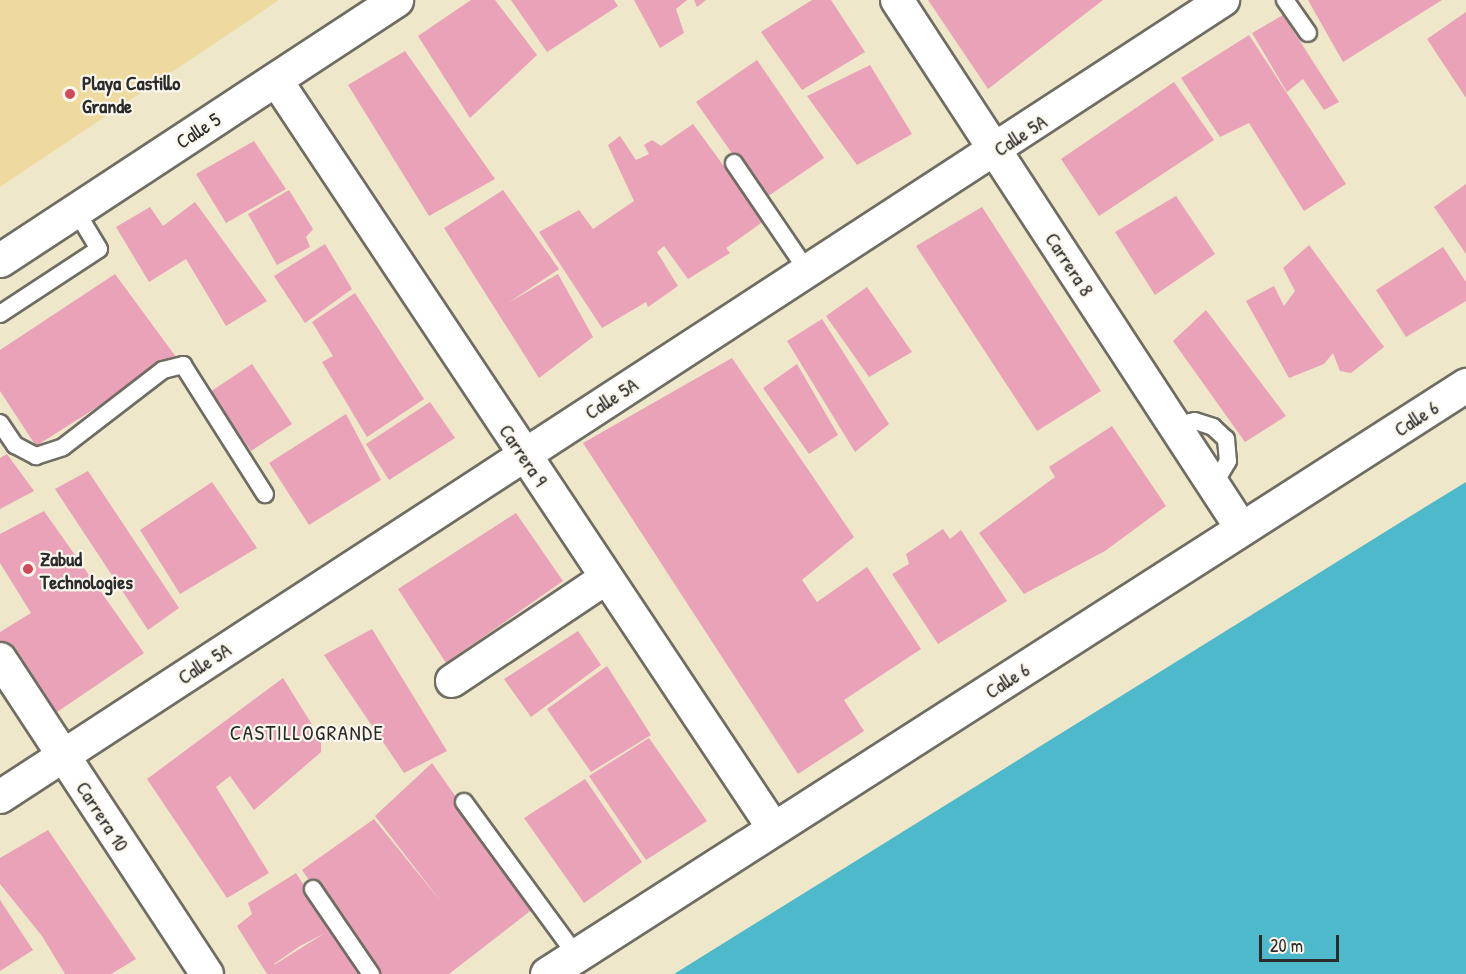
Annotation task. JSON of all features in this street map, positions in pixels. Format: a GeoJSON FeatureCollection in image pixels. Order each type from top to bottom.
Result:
{"type":"FeatureCollection","features":[{"type":"Feature","properties":{"kind":"street","name":"Calle 5"},"geometry":{"type":"LineString","coordinates":[[0,260],[396,0]]}},
{"type":"Feature","properties":{"kind":"street","name":"Carrera 8"},"geometry":{"type":"LineString","coordinates":[[897,0],[1242,529]]}},
{"type":"Feature","properties":{"kind":"street","name":"Calle 5A"},"geometry":{"type":"LineString","coordinates":[[0,797],[524,454],[996,151],[1223,0]]}},
{"type":"Feature","properties":{"kind":"street","name":"Carrera 9"},"geometry":{"type":"LineString","coordinates":[[276,80],[774,829]]}},
{"type":"Feature","properties":{"kind":"street","name":"Calle 6"},"geometry":{"type":"LineString","coordinates":[[547,974],[1466,385]]}},
{"type":"Feature","properties":{"kind":"street"},"geometry":{"type":"LineString","coordinates":[[452,681],[606,578]]}},
{"type":"Feature","properties":{"kind":"street","name":"Carrera 10"},"geometry":{"type":"LineString","coordinates":[[0,659],[207,974]]}},
{"type":"Feature","properties":{"kind":"lane"},"geometry":{"type":"LineString","coordinates":[[1285,0],[1308,33]]}},
{"type":"Feature","properties":{"kind":"lane"},"geometry":{"type":"LineString","coordinates":[[734,163],[808,272]]}},
{"type":"Feature","properties":{"kind":"lane"},"geometry":{"type":"LineString","coordinates":[[0,314],[99,249],[76,211]]}},
{"type":"Feature","properties":{"kind":"lane"},"geometry":{"type":"LineString","coordinates":[[0,423],[15,445],[36,456],[63,447],[163,370],[183,365],[265,494]]}},
{"type":"Feature","properties":{"kind":"lane"},"geometry":{"type":"LineString","coordinates":[[464,802],[576,955]]}},
{"type":"Feature","properties":{"kind":"lane"},"geometry":{"type":"LineString","coordinates":[[313,889],[371,974]]}},
{"type":"Feature","properties":{"kind":"sand","name":"Playa Castillo Grande"},"geometry":{"type":"Polygon","coordinates":[[[0,0],[279,0],[0,187],[0,0]]]}},
{"type":"Feature","properties":{"kind":"water"},"geometry":{"type":"Polygon","coordinates":[[[1466,482],[1466,974],[674,974],[1409,517],[1466,482]]]}},
{"type":"Feature","properties":{"kind":"building"},"geometry":{"type":"Polygon","coordinates":[[[471,0],[495,0],[537,55],[470,118],[418,36],[471,0]]]}},
{"type":"Feature","properties":{"kind":"building"},"geometry":{"type":"Polygon","coordinates":[[[511,0],[614,0],[618,6],[547,52],[511,0]]]}},
{"type":"Feature","properties":{"kind":"building"},"geometry":{"type":"Polygon","coordinates":[[[634,0],[687,0],[676,9],[684,33],[660,48],[634,0]]]}},
{"type":"Feature","properties":{"kind":"building"},"geometry":{"type":"Polygon","coordinates":[[[694,0],[706,0],[697,7],[694,0]]]}},
{"type":"Feature","properties":{"kind":"building"},"geometry":{"type":"Polygon","coordinates":[[[812,0],[831,0],[865,52],[802,90],[761,32],[812,0]]]}},
{"type":"Feature","properties":{"kind":"building"},"geometry":{"type":"Polygon","coordinates":[[[928,0],[1103,0],[988,89],[928,0]]]}},
{"type":"Feature","properties":{"kind":"building"},"geometry":{"type":"Polygon","coordinates":[[[1308,0],[1442,0],[1343,62],[1308,0]]]}},
{"type":"Feature","properties":{"kind":"building"},"geometry":{"type":"Polygon","coordinates":[[[1466,12],[1466,98],[1427,39],[1466,12]]]}},
{"type":"Feature","properties":{"kind":"building"},"geometry":{"type":"Polygon","coordinates":[[[1283,15],[1339,102],[1324,110],[1303,79],[1287,92],[1252,33],[1283,15]]]}},
{"type":"Feature","properties":{"kind":"building"},"geometry":{"type":"Polygon","coordinates":[[[1249,35],[1346,184],[1304,211],[1249,123],[1220,137],[1181,78],[1249,35]]]}},
{"type":"Feature","properties":{"kind":"building"},"geometry":{"type":"Polygon","coordinates":[[[405,51],[495,179],[429,216],[348,85],[405,51]]]}},
{"type":"Feature","properties":{"kind":"building"},"geometry":{"type":"Polygon","coordinates":[[[757,60],[824,158],[764,199],[696,102],[757,60]]]}},
{"type":"Feature","properties":{"kind":"building"},"geometry":{"type":"Polygon","coordinates":[[[870,65],[912,134],[857,165],[807,96],[870,65]]]}},
{"type":"Feature","properties":{"kind":"building"},"geometry":{"type":"Polygon","coordinates":[[[1174,82],[1214,140],[1099,216],[1061,159],[1174,82]]]}},
{"type":"Feature","properties":{"kind":"building"},"geometry":{"type":"Polygon","coordinates":[[[693,124],[764,221],[726,248],[730,253],[688,279],[664,246],[657,252],[678,286],[648,307],[646,302],[602,328],[539,232],[579,210],[593,229],[634,201],[608,145],[620,136],[636,160],[649,154],[644,145],[652,140],[661,146],[693,124]]]}},
{"type":"Feature","properties":{"kind":"building"},"geometry":{"type":"Polygon","coordinates":[[[254,141],[286,189],[226,223],[196,174],[254,141]]]}},
{"type":"Feature","properties":{"kind":"building"},"geometry":{"type":"Polygon","coordinates":[[[1466,184],[1466,254],[1434,207],[1466,184]]]}},
{"type":"Feature","properties":{"kind":"building"},"geometry":{"type":"Polygon","coordinates":[[[289,190],[313,229],[306,237],[310,247],[277,265],[248,214],[289,190]]]}},
{"type":"Feature","properties":{"kind":"building"},"geometry":{"type":"Polygon","coordinates":[[[503,190],[559,269],[508,303],[558,274],[593,337],[539,378],[444,228],[503,190]]]}},
{"type":"Feature","properties":{"kind":"building"},"geometry":{"type":"Polygon","coordinates":[[[1176,196],[1215,254],[1155,295],[1115,232],[1176,196]]]}},
{"type":"Feature","properties":{"kind":"building"},"geometry":{"type":"Polygon","coordinates":[[[195,202],[267,301],[226,326],[186,259],[149,282],[116,227],[150,207],[163,226],[195,202]]]}},
{"type":"Feature","properties":{"kind":"building"},"geometry":{"type":"Polygon","coordinates":[[[982,207],[1101,391],[1037,431],[916,246],[982,207]]]}},
{"type":"Feature","properties":{"kind":"building"},"geometry":{"type":"Polygon","coordinates":[[[325,244],[352,289],[305,323],[274,276],[325,244]]]}},
{"type":"Feature","properties":{"kind":"building"},"geometry":{"type":"Polygon","coordinates":[[[1309,245],[1384,347],[1351,373],[1340,371],[1333,353],[1324,364],[1289,378],[1246,301],[1274,286],[1284,306],[1295,291],[1283,268],[1309,245]]]}},
{"type":"Feature","properties":{"kind":"building"},"geometry":{"type":"Polygon","coordinates":[[[1443,247],[1466,282],[1466,301],[1406,337],[1376,290],[1443,247]]]}},
{"type":"Feature","properties":{"kind":"building"},"geometry":{"type":"Polygon","coordinates":[[[115,274],[176,357],[36,446],[0,391],[0,350],[115,274]]]}},
{"type":"Feature","properties":{"kind":"building"},"geometry":{"type":"Polygon","coordinates":[[[867,287],[912,352],[869,377],[826,316],[867,287]]]}},
{"type":"Feature","properties":{"kind":"building"},"geometry":{"type":"Polygon","coordinates":[[[355,293],[424,399],[367,437],[322,362],[333,356],[312,322],[355,293]]]}},
{"type":"Feature","properties":{"kind":"building"},"geometry":{"type":"Polygon","coordinates":[[[1206,310],[1286,416],[1245,442],[1173,341],[1206,310]]]}},
{"type":"Feature","properties":{"kind":"building"},"geometry":{"type":"Polygon","coordinates":[[[822,319],[889,424],[855,452],[787,341],[822,319]]]}},
{"type":"Feature","properties":{"kind":"building"},"geometry":{"type":"Polygon","coordinates":[[[732,358],[854,537],[802,580],[817,602],[867,567],[921,649],[844,700],[864,731],[798,774],[583,443],[732,358]]]}},
{"type":"Feature","properties":{"kind":"building"},"geometry":{"type":"Polygon","coordinates":[[[252,364],[292,424],[251,451],[210,392],[252,364]]]}},
{"type":"Feature","properties":{"kind":"building"},"geometry":{"type":"Polygon","coordinates":[[[797,364],[838,435],[809,454],[763,388],[797,364]]]}},
{"type":"Feature","properties":{"kind":"building"},"geometry":{"type":"Polygon","coordinates":[[[430,402],[455,438],[389,480],[366,444],[430,402]]]}},
{"type":"Feature","properties":{"kind":"building"},"geometry":{"type":"Polygon","coordinates":[[[346,414],[381,480],[309,525],[269,463],[346,414]]]}},
{"type":"Feature","properties":{"kind":"building"},"geometry":{"type":"Polygon","coordinates":[[[1112,426],[1166,506],[1105,551],[1024,594],[979,533],[1055,477],[1049,467],[1112,426]]]}},
{"type":"Feature","properties":{"kind":"building"},"geometry":{"type":"Polygon","coordinates":[[[7,454],[34,491],[0,509],[0,458],[7,454]]]}},
{"type":"Feature","properties":{"kind":"building"},"geometry":{"type":"Polygon","coordinates":[[[88,471],[179,608],[148,630],[55,489],[88,471]]]}},
{"type":"Feature","properties":{"kind":"building"},"geometry":{"type":"Polygon","coordinates":[[[212,482],[257,548],[180,594],[140,530],[212,482]]]}},
{"type":"Feature","properties":{"kind":"building"},"geometry":{"type":"Polygon","coordinates":[[[44,511],[144,653],[54,714],[0,642],[0,632],[31,613],[0,563],[0,534],[44,511]]]}},
{"type":"Feature","properties":{"kind":"building"},"geometry":{"type":"Polygon","coordinates":[[[516,513],[563,581],[446,663],[398,589],[516,513]]]}},
{"type":"Feature","properties":{"kind":"building"},"geometry":{"type":"Polygon","coordinates":[[[943,529],[950,539],[961,530],[1007,601],[938,644],[892,574],[909,564],[906,554],[943,529]]]}},
{"type":"Feature","properties":{"kind":"building"},"geometry":{"type":"Polygon","coordinates":[[[372,629],[447,751],[404,773],[324,655],[372,629]]]}},
{"type":"Feature","properties":{"kind":"building"},"geometry":{"type":"Polygon","coordinates":[[[578,631],[601,665],[531,717],[504,679],[578,631]]]}},
{"type":"Feature","properties":{"kind":"building"},"geometry":{"type":"Polygon","coordinates":[[[607,666],[651,735],[591,772],[547,709],[607,666]]]}},
{"type":"Feature","properties":{"kind":"building"},"geometry":{"type":"Polygon","coordinates":[[[283,678],[321,739],[321,752],[254,810],[230,776],[216,787],[269,873],[227,898],[147,779],[283,678]]]}},
{"type":"Feature","properties":{"kind":"building"},"geometry":{"type":"Polygon","coordinates":[[[649,738],[707,821],[646,860],[589,776],[649,738]]]}},
{"type":"Feature","properties":{"kind":"building"},"geometry":{"type":"Polygon","coordinates":[[[432,763],[534,908],[449,974],[375,974],[302,870],[374,819],[443,904],[375,816],[432,763]]]}},
{"type":"Feature","properties":{"kind":"building"},"geometry":{"type":"Polygon","coordinates":[[[585,779],[642,862],[584,903],[524,818],[585,779]]]}},
{"type":"Feature","properties":{"kind":"building"},"geometry":{"type":"Polygon","coordinates":[[[48,830],[136,959],[111,974],[65,974],[42,936],[0,884],[0,858],[48,830]]]}},
{"type":"Feature","properties":{"kind":"building"},"geometry":{"type":"Polygon","coordinates":[[[296,873],[363,974],[267,974],[237,926],[252,914],[248,903],[296,873]],[[325,933],[300,946],[274,965],[325,933]]]}},
{"type":"Feature","properties":{"kind":"building"},"geometry":{"type":"Polygon","coordinates":[[[0,900],[33,950],[0,971],[0,900]]]}},
{"type":"Feature","properties":{"kind":"place","name":"Playa Castillo Grande"},"geometry":{"type":"Point","coordinates":[70,94]}},
{"type":"Feature","properties":{"kind":"place","name":"Zabud Technologies"},"geometry":{"type":"Point","coordinates":[28,569]}},
{"type":"Feature","properties":{"kind":"district","name":"CASTILLOGRANDE"},"geometry":{"type":"Point","coordinates":[307,733]}}]}
